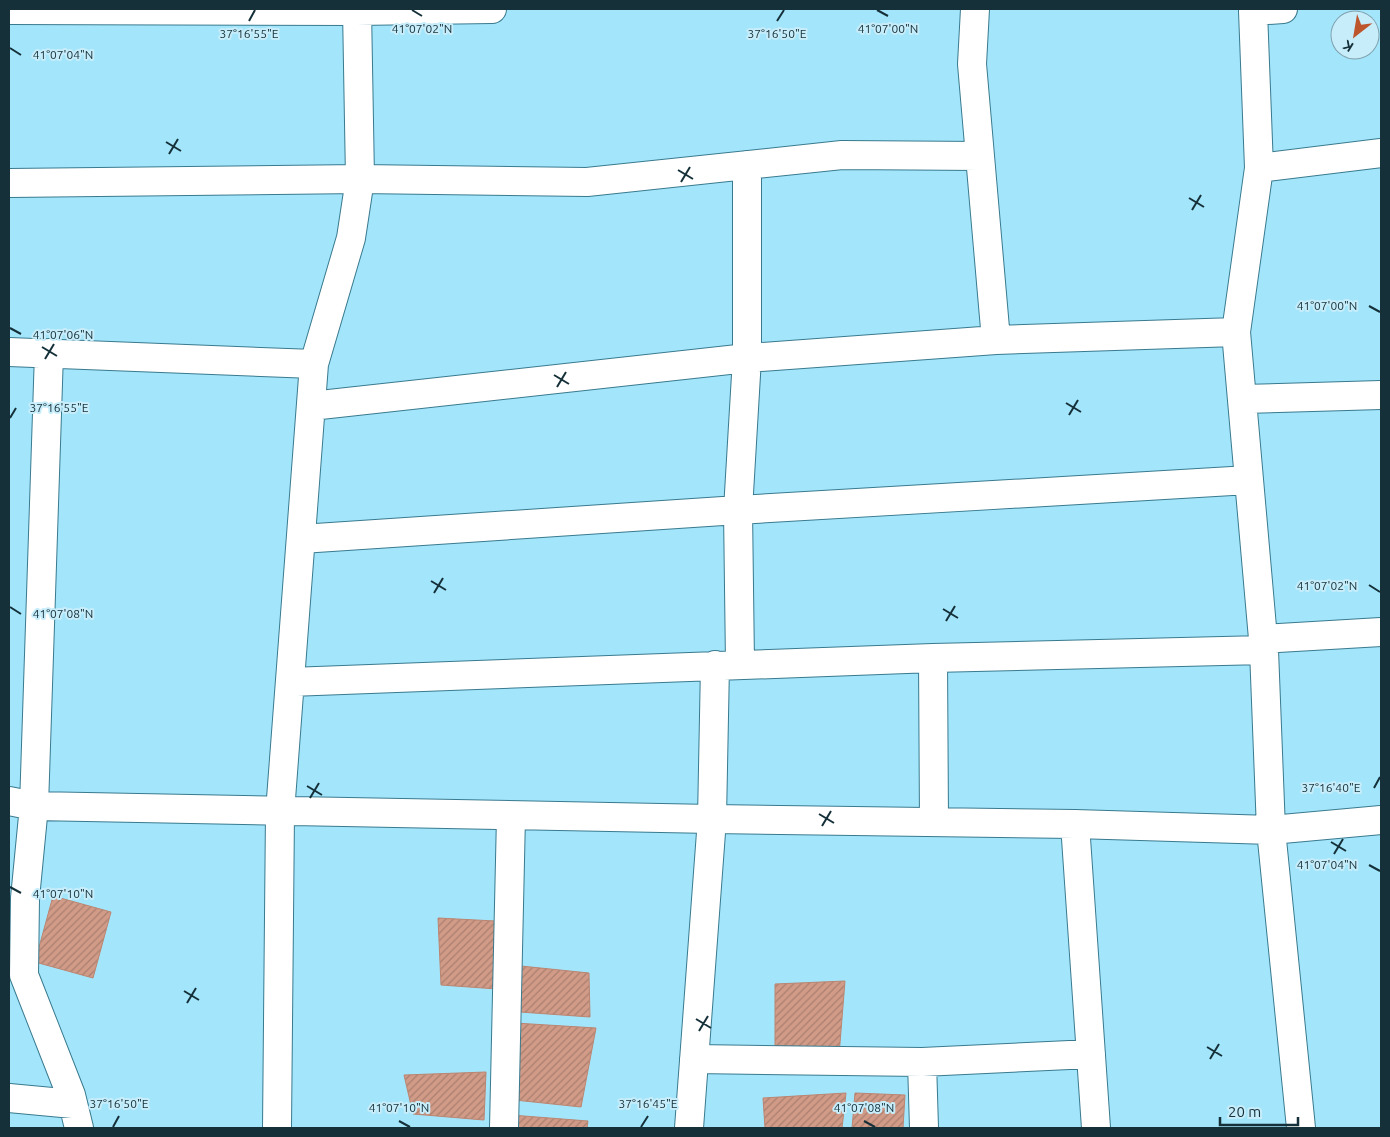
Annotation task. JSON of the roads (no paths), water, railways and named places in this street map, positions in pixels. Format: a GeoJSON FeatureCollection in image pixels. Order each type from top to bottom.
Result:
{"type":"FeatureCollection","features":[{"type":"Feature","properties":{"kind":"street"},"geometry":{"type":"LineString","coordinates":[[9,10],[492,9]]}},
{"type":"Feature","properties":{"kind":"street"},"geometry":{"type":"LineString","coordinates":[[975,9],[972,64],[996,340]]}},
{"type":"Feature","properties":{"kind":"street"},"geometry":{"type":"LineString","coordinates":[[1282,9],[1253,11],[1259,168],[1236,332],[1263,644],[1271,830],[1301,1128]]}},
{"type":"Feature","properties":{"kind":"street"},"geometry":{"type":"LineString","coordinates":[[277,1128],[280,812],[314,364],[352,238],[360,179],[357,10]]}},
{"type":"Feature","properties":{"kind":"street"},"geometry":{"type":"LineString","coordinates":[[1259,168],[1381,153]]}},
{"type":"Feature","properties":{"kind":"street"},"geometry":{"type":"LineString","coordinates":[[9,184],[360,179],[587,182],[842,155],[980,156]]}},
{"type":"Feature","properties":{"kind":"street"},"geometry":{"type":"LineString","coordinates":[[689,1128],[712,819],[728,665],[738,510],[747,358],[747,165]]}},
{"type":"Feature","properties":{"kind":"street"},"geometry":{"type":"LineString","coordinates":[[311,406],[747,358],[996,340],[1236,332]]}},
{"type":"Feature","properties":{"kind":"street"},"geometry":{"type":"LineString","coordinates":[[9,352],[314,364]]}},
{"type":"Feature","properties":{"kind":"street"},"geometry":{"type":"LineString","coordinates":[[9,1098],[76,1116],[71,1095],[18,984],[24,975],[25,898],[22,804],[49,353]]}},
{"type":"Feature","properties":{"kind":"street"},"geometry":{"type":"LineString","coordinates":[[1242,400],[1381,395]]}},
{"type":"Feature","properties":{"kind":"street"},"geometry":{"type":"LineString","coordinates":[[301,539],[738,510],[1249,480]]}},
{"type":"Feature","properties":{"kind":"street"},"geometry":{"type":"LineString","coordinates":[[290,682],[1263,644],[1381,632]]}},
{"type":"Feature","properties":{"kind":"street"},"geometry":{"type":"LineString","coordinates":[[933,658],[934,822]]}},
{"type":"Feature","properties":{"kind":"street"},"geometry":{"type":"LineString","coordinates":[[22,804],[280,812],[1074,824],[1271,830],[1381,820]]}},
{"type":"Feature","properties":{"kind":"street"},"geometry":{"type":"LineString","coordinates":[[504,1128],[511,816]]}},
{"type":"Feature","properties":{"kind":"street"},"geometry":{"type":"LineString","coordinates":[[1074,824],[1096,1128]]}},
{"type":"Feature","properties":{"kind":"street"},"geometry":{"type":"LineString","coordinates":[[694,1059],[922,1062],[1091,1054]]}},
{"type":"Feature","properties":{"kind":"street"},"geometry":{"type":"LineString","coordinates":[[922,1062],[924,1128]]}}]}
